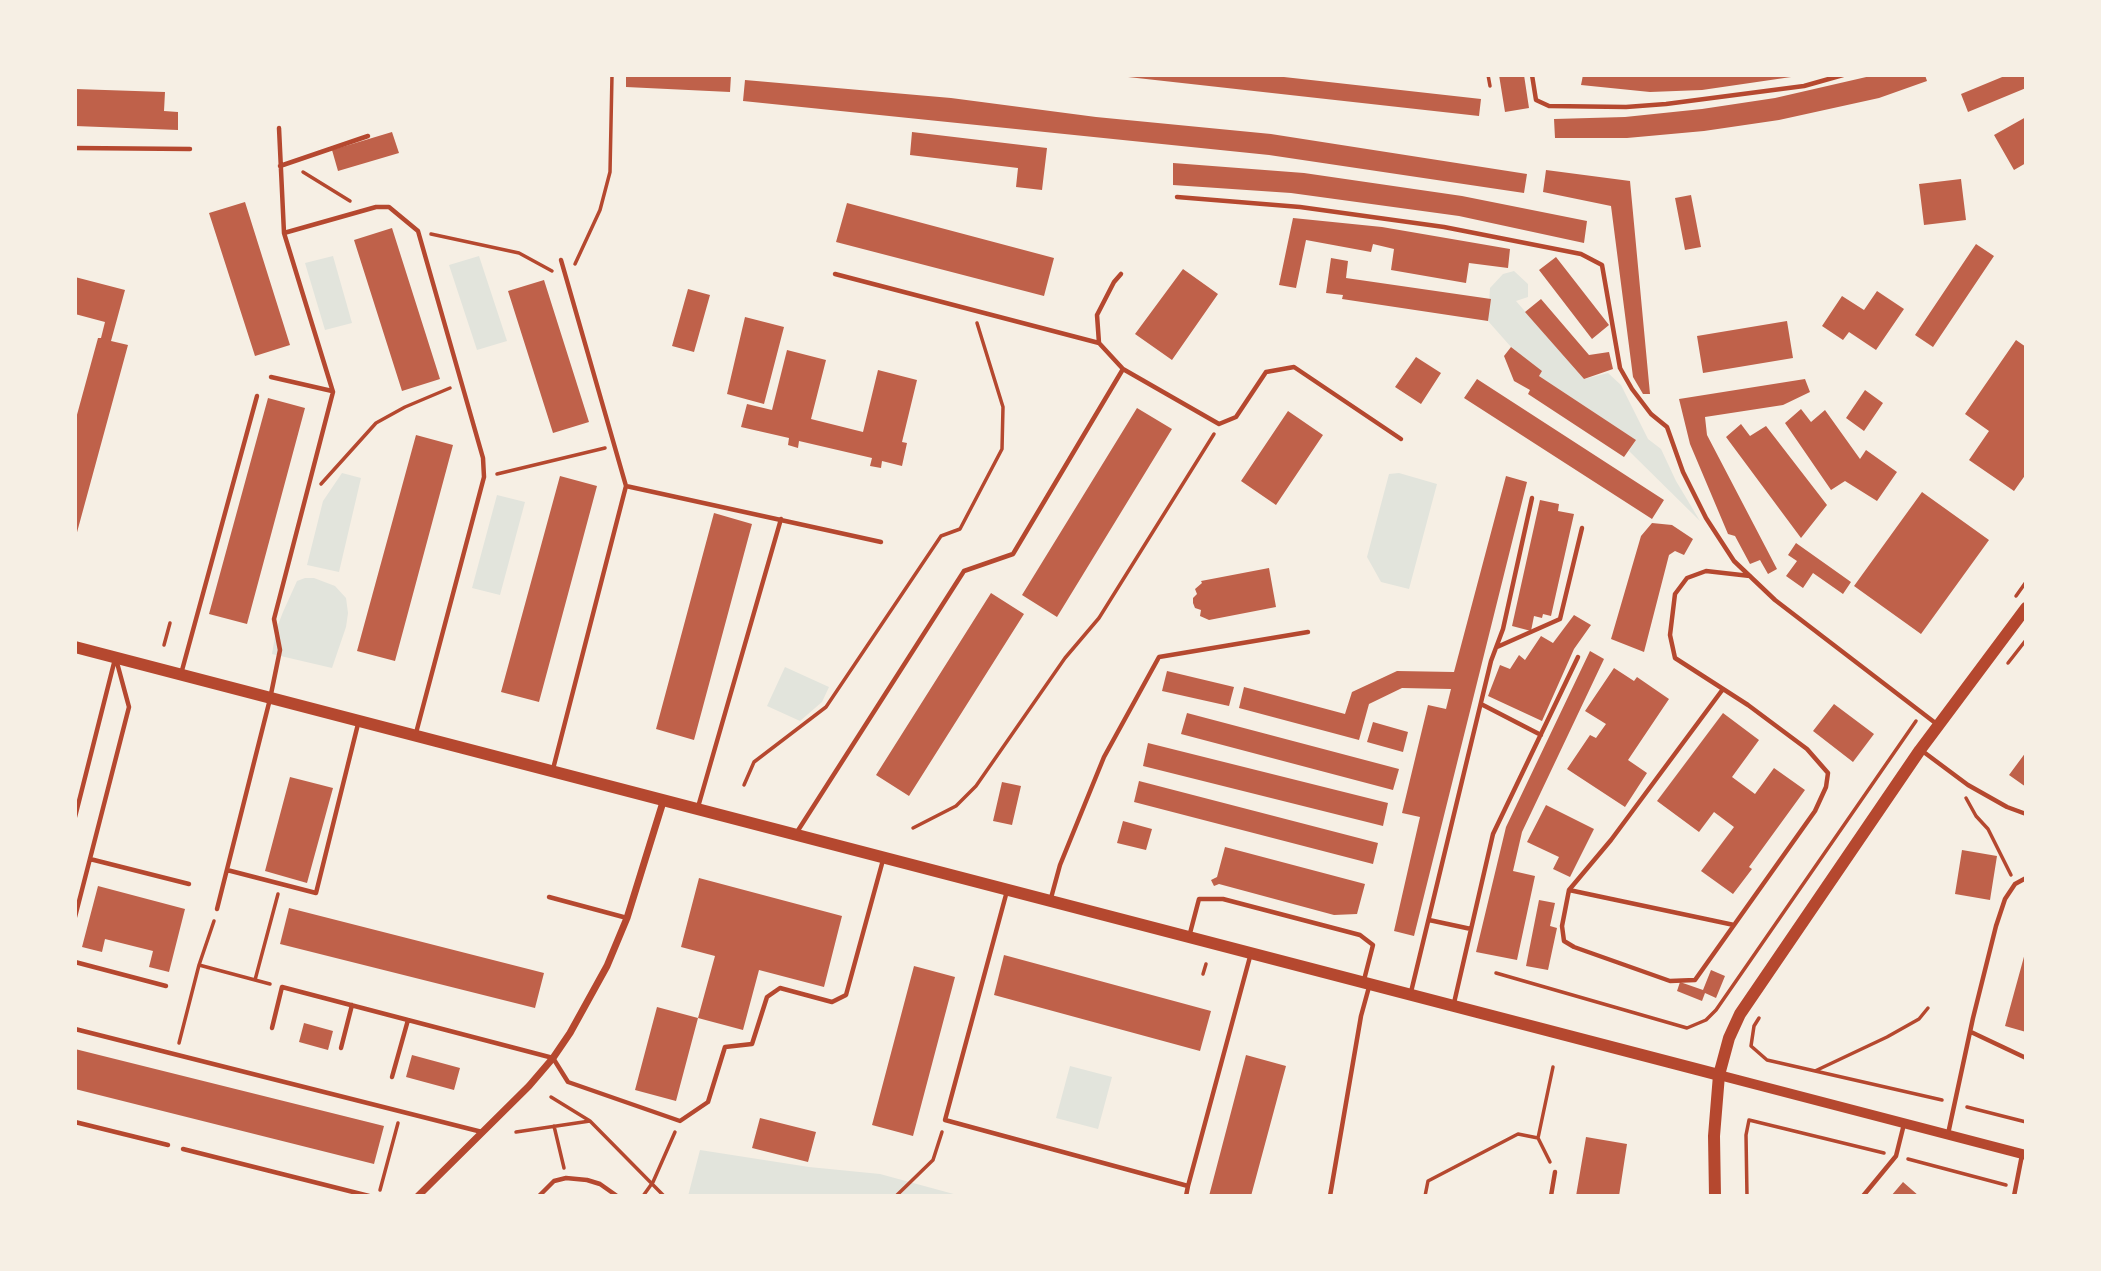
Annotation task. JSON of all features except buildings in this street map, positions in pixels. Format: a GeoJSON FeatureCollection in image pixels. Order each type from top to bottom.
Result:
{"type":"FeatureCollection","features":[{"type":"Feature","properties":{"kind":"main road"},"geometry":{"type":"LineString","coordinates":[[1715,1196],[1714,1136],[1719,1075],[1729,1038],[1740,1014],[1920,750],[2026,608]]}},
{"type":"Feature","properties":{"kind":"main road"},"geometry":{"type":"LineString","coordinates":[[75,647],[1719,1075]]}},
{"type":"Feature","properties":{"kind":"street"},"geometry":{"type":"LineString","coordinates":[[422,1195],[553,1058],[594,991],[627,918],[663,802]]}},
{"type":"Feature","properties":{"kind":"street"},"geometry":{"type":"LineString","coordinates":[[1719,1075],[2024,1155]]}},
{"type":"Feature","properties":{"kind":"lane"},"geometry":{"type":"LineString","coordinates":[[1532,75],[1536,100],[1549,106],[1626,107],[1804,86],[1843,75]]}},
{"type":"Feature","properties":{"kind":"lane"},"geometry":{"type":"LineString","coordinates":[[218,909],[280,650],[274,620],[333,392],[284,233],[279,128]]}},
{"type":"Feature","properties":{"kind":"lane"},"geometry":{"type":"LineString","coordinates":[[280,166],[368,136]]}},
{"type":"Feature","properties":{"kind":"lane"},"geometry":{"type":"LineString","coordinates":[[75,148],[190,149]]}},
{"type":"Feature","properties":{"kind":"lane"},"geometry":{"type":"LineString","coordinates":[[1177,197],[1300,207],[1444,227],[1581,254],[1602,265],[1620,368],[1650,414],[1667,427],[1683,472],[1706,518],[1734,561],[1775,600],[1938,726]]}},
{"type":"Feature","properties":{"kind":"lane"},"geometry":{"type":"LineString","coordinates":[[284,233],[389,206],[418,231],[483,457],[484,477],[415,737]]}},
{"type":"Feature","properties":{"kind":"lane"},"geometry":{"type":"LineString","coordinates":[[552,773],[626,486],[561,260]]}},
{"type":"Feature","properties":{"kind":"lane"},"geometry":{"type":"LineString","coordinates":[[835,274],[1099,343],[1123,369],[1219,424],[1236,417],[1266,372],[1294,367],[1401,439]]}},
{"type":"Feature","properties":{"kind":"lane"},"geometry":{"type":"LineString","coordinates":[[1099,343],[1097,315],[1121,274]]}},
{"type":"Feature","properties":{"kind":"lane"},"geometry":{"type":"LineString","coordinates":[[794,836],[964,571],[1013,554],[1123,369]]}},
{"type":"Feature","properties":{"kind":"lane"},"geometry":{"type":"LineString","coordinates":[[271,377],[333,392]]}},
{"type":"Feature","properties":{"kind":"lane"},"geometry":{"type":"LineString","coordinates":[[181,675],[257,396]]}},
{"type":"Feature","properties":{"kind":"lane"},"geometry":{"type":"LineString","coordinates":[[626,486],[881,542]]}},
{"type":"Feature","properties":{"kind":"lane"},"geometry":{"type":"LineString","coordinates":[[1410,996],[1481,704],[1503,629],[1532,498]]}},
{"type":"Feature","properties":{"kind":"lane"},"geometry":{"type":"LineString","coordinates":[[697,811],[781,519]]}},
{"type":"Feature","properties":{"kind":"lane"},"geometry":{"type":"LineString","coordinates":[[1496,647],[1560,619],[1582,528]]}},
{"type":"Feature","properties":{"kind":"lane"},"geometry":{"type":"LineString","coordinates":[[1723,689],[1611,840],[1569,890],[1562,926],[1564,941],[1670,981],[1695,980],[1815,811],[1826,787],[1828,772],[1807,749],[1748,705],[1723,689],[1675,659],[1670,635],[1675,594],[1687,578],[1706,571],[1750,576]]}},
{"type":"Feature","properties":{"kind":"lane"},"geometry":{"type":"LineString","coordinates":[[1049,902],[1060,865],[1104,757],[1159,657],[1308,632]]}},
{"type":"Feature","properties":{"kind":"lane"},"geometry":{"type":"LineString","coordinates":[[1453,1007],[1493,834],[1578,657]]}},
{"type":"Feature","properties":{"kind":"lane"},"geometry":{"type":"LineString","coordinates":[[75,817],[116,658]]}},
{"type":"Feature","properties":{"kind":"lane"},"geometry":{"type":"LineString","coordinates":[[75,917],[129,707],[116,658]]}},
{"type":"Feature","properties":{"kind":"lane"},"geometry":{"type":"LineString","coordinates":[[1481,704],[1541,735]]}},
{"type":"Feature","properties":{"kind":"lane"},"geometry":{"type":"LineString","coordinates":[[227,870],[316,893],[359,722]]}},
{"type":"Feature","properties":{"kind":"lane"},"geometry":{"type":"LineString","coordinates":[[1920,750],[1963,781],[2007,807],[2026,814]]}},
{"type":"Feature","properties":{"kind":"lane"},"geometry":{"type":"LineString","coordinates":[[90,859],[188,884]]}},
{"type":"Feature","properties":{"kind":"lane"},"geometry":{"type":"LineString","coordinates":[[272,1028],[282,987],[553,1058],[568,1082],[680,1121],[708,1102],[725,1047],[752,1044],[767,998],[780,988],[832,1002],[846,995],[884,859]]}},
{"type":"Feature","properties":{"kind":"lane"},"geometry":{"type":"LineString","coordinates":[[1948,1135],[1996,926],[2005,899],[2015,884],[2026,878]]}},
{"type":"Feature","properties":{"kind":"lane"},"geometry":{"type":"LineString","coordinates":[[1569,890],[1734,925]]}},
{"type":"Feature","properties":{"kind":"lane"},"geometry":{"type":"LineString","coordinates":[[1007,891],[945,1120],[1188,1186]]}},
{"type":"Feature","properties":{"kind":"lane"},"geometry":{"type":"LineString","coordinates":[[549,897],[627,918]]}},
{"type":"Feature","properties":{"kind":"lane"},"geometry":{"type":"LineString","coordinates":[[1189,937],[1199,900],[1223,899],[1360,935],[1373,945],[1330,1196]]}},
{"type":"Feature","properties":{"kind":"lane"},"geometry":{"type":"LineString","coordinates":[[1429,920],[1471,929]]}},
{"type":"Feature","properties":{"kind":"lane"},"geometry":{"type":"LineString","coordinates":[[1186,1196],[1251,953]]}},
{"type":"Feature","properties":{"kind":"lane"},"geometry":{"type":"LineString","coordinates":[[75,962],[166,986]]}},
{"type":"Feature","properties":{"kind":"lane"},"geometry":{"type":"LineString","coordinates":[[341,1048],[352,1005]]}},
{"type":"Feature","properties":{"kind":"lane"},"geometry":{"type":"LineString","coordinates":[[392,1077],[408,1020]]}},
{"type":"Feature","properties":{"kind":"lane"},"geometry":{"type":"LineString","coordinates":[[75,1029],[483,1132]]}},
{"type":"Feature","properties":{"kind":"lane"},"geometry":{"type":"LineString","coordinates":[[1971,1032],[2026,1058]]}},
{"type":"Feature","properties":{"kind":"lane"},"geometry":{"type":"LineString","coordinates":[[75,1122],[168,1145]]}},
{"type":"Feature","properties":{"kind":"lane"},"geometry":{"type":"LineString","coordinates":[[1863,1196],[1896,1156],[1904,1124]]}},
{"type":"Feature","properties":{"kind":"lane"},"geometry":{"type":"LineString","coordinates":[[183,1149],[369,1196]]}},
{"type":"Feature","properties":{"kind":"lane"},"geometry":{"type":"LineString","coordinates":[[2014,1196],[2024,1155]]}},
{"type":"Feature","properties":{"kind":"lane"},"geometry":{"type":"LineString","coordinates":[[1551,1196],[1555,1172]]}},
{"type":"Feature","properties":{"kind":"lane"},"geometry":{"type":"LineString","coordinates":[[539,1196],[554,1181],[566,1178],[600,1184],[617,1196]]}},
{"type":"Feature","properties":{"kind":"path"},"geometry":{"type":"LineString","coordinates":[[418,231],[528,256],[567,281],[600,210],[610,172],[612,75]]}},
{"type":"Feature","properties":{"kind":"path"},"geometry":{"type":"LineString","coordinates":[[1488,75],[1490,86]]}},
{"type":"Feature","properties":{"kind":"path"},"geometry":{"type":"LineString","coordinates":[[290,162],[339,196],[367,210]]}},
{"type":"Feature","properties":{"kind":"path"},"geometry":{"type":"LineString","coordinates":[[744,785],[754,762],[826,707],[940,536],[960,529],[1002,449],[1003,407],[974,310]]}},
{"type":"Feature","properties":{"kind":"path"},"geometry":{"type":"LineString","coordinates":[[307,490],[324,482],[356,442],[376,423],[405,407],[461,383]]}},
{"type":"Feature","properties":{"kind":"path"},"geometry":{"type":"LineString","coordinates":[[913,828],[956,806],[976,786],[1065,658],[1099,618],[1219,424]]}},
{"type":"Feature","properties":{"kind":"path"},"geometry":{"type":"LineString","coordinates":[[484,477],[614,446]]}},
{"type":"Feature","properties":{"kind":"path"},"geometry":{"type":"LineString","coordinates":[[164,646],[170,623]]}},
{"type":"Feature","properties":{"kind":"path"},"geometry":{"type":"LineString","coordinates":[[2001,671],[2026,640]]}},
{"type":"Feature","properties":{"kind":"path"},"geometry":{"type":"LineString","coordinates":[[1963,781],[1967,800],[1988,829],[2015,884]]}},
{"type":"Feature","properties":{"kind":"path"},"geometry":{"type":"LineString","coordinates":[[255,980],[280,884]]}},
{"type":"Feature","properties":{"kind":"path"},"geometry":{"type":"LineString","coordinates":[[176,1054],[218,909]]}},
{"type":"Feature","properties":{"kind":"path"},"geometry":{"type":"LineString","coordinates":[[1203,974],[1206,964]]}},
{"type":"Feature","properties":{"kind":"path"},"geometry":{"type":"LineString","coordinates":[[200,965],[282,987]]}},
{"type":"Feature","properties":{"kind":"path"},"geometry":{"type":"LineString","coordinates":[[1814,1072],[1887,1037],[1919,1019],[1928,1008]]}},
{"type":"Feature","properties":{"kind":"path"},"geometry":{"type":"LineString","coordinates":[[1761,1015],[1754,1026],[1751,1046],[1767,1060],[2026,1122]]}},
{"type":"Feature","properties":{"kind":"path"},"geometry":{"type":"LineString","coordinates":[[1553,1067],[1538,1138],[1555,1172]]}},
{"type":"Feature","properties":{"kind":"path"},"geometry":{"type":"LineString","coordinates":[[551,1097],[590,1121],[664,1196]]}},
{"type":"Feature","properties":{"kind":"path"},"geometry":{"type":"LineString","coordinates":[[379,1196],[402,1111]]}},
{"type":"Feature","properties":{"kind":"path"},"geometry":{"type":"LineString","coordinates":[[896,1196],[933,1160],[945,1120]]}},
{"type":"Feature","properties":{"kind":"path"},"geometry":{"type":"LineString","coordinates":[[1747,1196],[1746,1135],[1749,1120],[2016,1187]]}},
{"type":"Feature","properties":{"kind":"path"},"geometry":{"type":"LineString","coordinates":[[516,1132],[590,1121]]}},
{"type":"Feature","properties":{"kind":"path"},"geometry":{"type":"LineString","coordinates":[[643,1196],[653,1182],[680,1121]]}},
{"type":"Feature","properties":{"kind":"path"},"geometry":{"type":"LineString","coordinates":[[554,1126],[566,1178]]}},
{"type":"Feature","properties":{"kind":"path"},"geometry":{"type":"LineString","coordinates":[[1425,1196],[1428,1181],[1518,1134],[1538,1138]]}},
{"type":"Feature","properties":{"kind":"shaded area"},"geometry":{"type":"Polygon","coordinates":[[[333,256],[352,323],[325,330],[305,263],[333,256]]]}},
{"type":"Feature","properties":{"kind":"shaded area"},"geometry":{"type":"Polygon","coordinates":[[[479,256],[507,341],[477,350],[449,265],[479,256]]]}},
{"type":"Feature","properties":{"kind":"shaded area"},"geometry":{"type":"Polygon","coordinates":[[[1514,271],[1528,284],[1528,297],[1516,301],[1584,379],[1608,373],[1621,385],[1648,439],[1661,449],[1700,521],[1629,451],[1636,440],[1539,376],[1541,371],[1511,347],[1488,321],[1490,288],[1503,274],[1514,271]]]}},
{"type":"Feature","properties":{"kind":"shaded area"},"geometry":{"type":"Polygon","coordinates":[[[342,473],[361,478],[339,572],[307,565],[323,501],[342,473]]]}},
{"type":"Feature","properties":{"kind":"shaded area"},"geometry":{"type":"Polygon","coordinates":[[[1399,473],[1437,484],[1409,589],[1381,582],[1367,557],[1389,474],[1399,473]]]}},
{"type":"Feature","properties":{"kind":"shaded area"},"geometry":{"type":"Polygon","coordinates":[[[497,495],[525,502],[500,595],[472,588],[497,495]]]}},
{"type":"Feature","properties":{"kind":"shaded area"},"geometry":{"type":"Polygon","coordinates":[[[314,578],[335,586],[346,598],[346,627],[332,668],[272,654],[276,630],[283,612],[297,581],[314,578]]]}},
{"type":"Feature","properties":{"kind":"shaded area"},"geometry":{"type":"Polygon","coordinates":[[[785,667],[829,687],[822,702],[800,721],[767,706],[785,667]]]}},
{"type":"Feature","properties":{"kind":"shaded area"},"geometry":{"type":"Polygon","coordinates":[[[1070,1066],[1112,1077],[1098,1129],[1056,1118],[1070,1066]]]}},
{"type":"Feature","properties":{"kind":"shaded area"},"geometry":{"type":"Polygon","coordinates":[[[700,1150],[809,1167],[880,1174],[961,1196],[688,1196],[700,1150]]]}}]}
